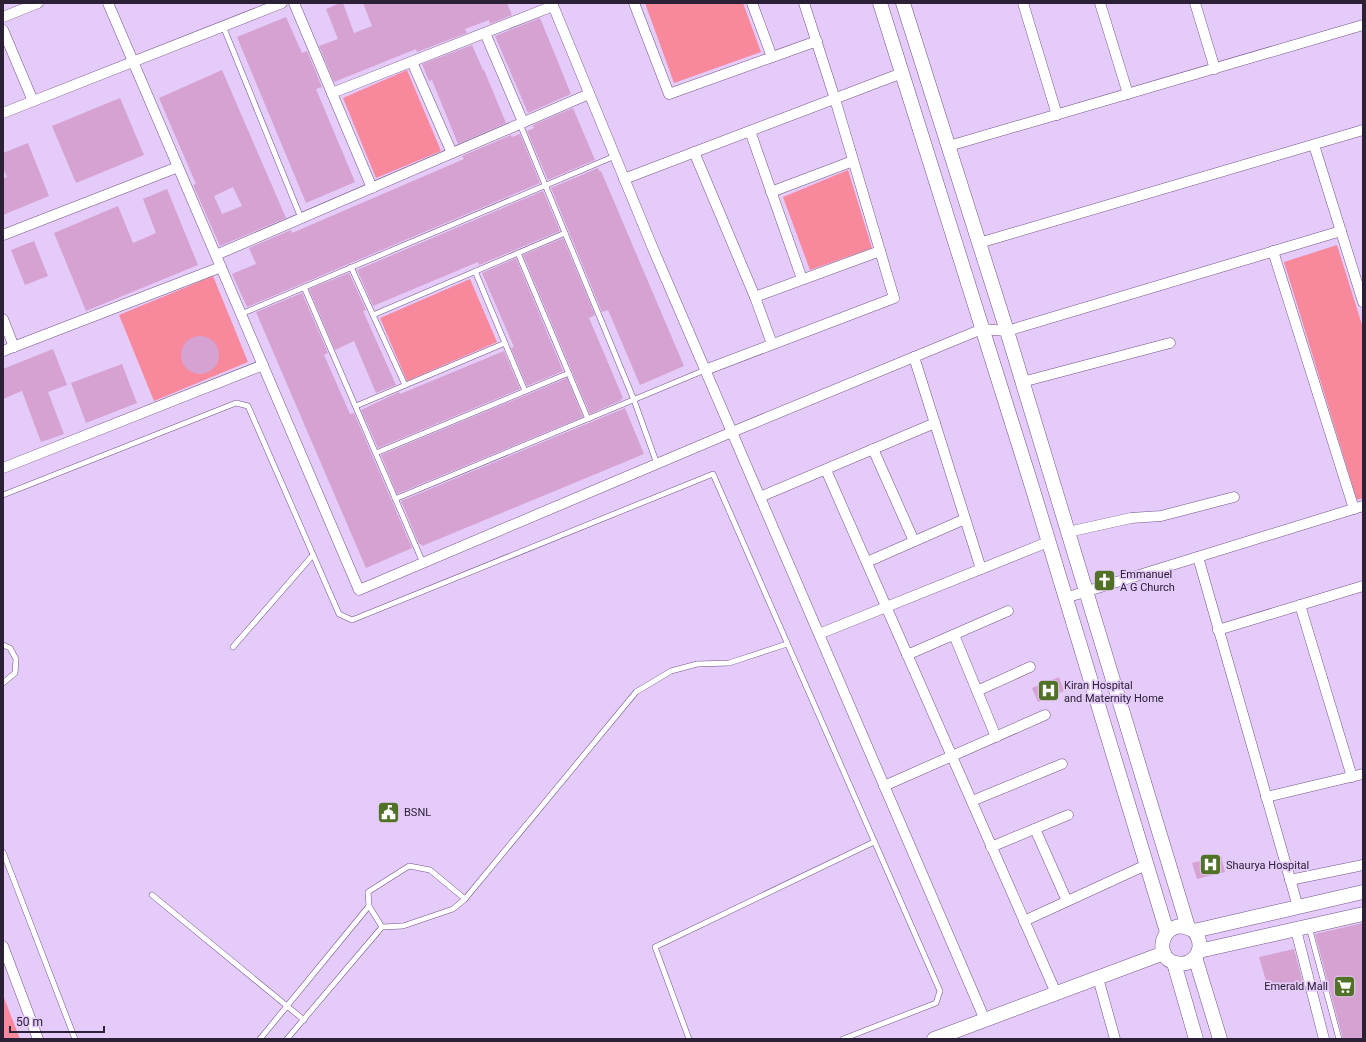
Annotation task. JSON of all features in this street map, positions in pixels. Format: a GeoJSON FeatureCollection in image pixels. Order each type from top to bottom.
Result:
{"type":"FeatureCollection","features":[{"type":"Feature","properties":{"kind":"street"},"geometry":{"type":"LineString","coordinates":[[3,17],[38,3]]}},
{"type":"Feature","properties":{"kind":"street"},"geometry":{"type":"LineString","coordinates":[[108,3],[359,590],[732,432],[982,329],[1007,331],[1341,231]]}},
{"type":"Feature","properties":{"kind":"street"},"geometry":{"type":"LineString","coordinates":[[3,113],[282,3]]}},
{"type":"Feature","properties":{"kind":"street"},"geometry":{"type":"LineString","coordinates":[[294,3],[372,188]]}},
{"type":"Feature","properties":{"kind":"street"},"geometry":{"type":"LineString","coordinates":[[634,3],[669,94],[817,41]]}},
{"type":"Feature","properties":{"kind":"street"},"geometry":{"type":"LineString","coordinates":[[752,3],[772,57]]}},
{"type":"Feature","properties":{"kind":"street"},"geometry":{"type":"LineString","coordinates":[[705,370],[894,298],[835,99],[804,3]]}},
{"type":"Feature","properties":{"kind":"street"},"geometry":{"type":"LineString","coordinates":[[880,3],[1048,542],[1167,932]]}},
{"type":"Feature","properties":{"kind":"street"},"geometry":{"type":"LineString","coordinates":[[904,3],[1007,331],[1086,592],[1191,929],[1198,937],[1200,944],[1197,954],[1220,1039]]}},
{"type":"Feature","properties":{"kind":"street"},"geometry":{"type":"LineString","coordinates":[[1023,3],[1057,115]]}},
{"type":"Feature","properties":{"kind":"street"},"geometry":{"type":"LineString","coordinates":[[1100,3],[1128,94]]}},
{"type":"Feature","properties":{"kind":"street"},"geometry":{"type":"LineString","coordinates":[[1195,3],[1215,68]]}},
{"type":"Feature","properties":{"kind":"street"},"geometry":{"type":"LineString","coordinates":[[332,93],[484,33],[552,4],[614,156],[705,370],[985,1020]]}},
{"type":"Feature","properties":{"kind":"street"},"geometry":{"type":"LineString","coordinates":[[949,146],[1215,68],[1362,29]]}},
{"type":"Feature","properties":{"kind":"street"},"geometry":{"type":"LineString","coordinates":[[3,30],[33,101]]}},
{"type":"Feature","properties":{"kind":"street"},"geometry":{"type":"LineString","coordinates":[[484,33],[522,123]]}},
{"type":"Feature","properties":{"kind":"street"},"geometry":{"type":"LineString","coordinates":[[412,62],[452,153]]}},
{"type":"Feature","properties":{"kind":"street"},"geometry":{"type":"LineString","coordinates":[[624,179],[902,73]]}},
{"type":"Feature","properties":{"kind":"street"},"geometry":{"type":"LineString","coordinates":[[216,255],[589,94]]}},
{"type":"Feature","properties":{"kind":"street"},"geometry":{"type":"LineString","coordinates":[[979,243],[1363,130]]}},
{"type":"Feature","properties":{"kind":"street"},"geometry":{"type":"LineString","coordinates":[[750,131],[802,280]]}},
{"type":"Feature","properties":{"kind":"street"},"geometry":{"type":"LineString","coordinates":[[1314,145],[1363,302]]}},
{"type":"Feature","properties":{"kind":"street"},"geometry":{"type":"LineString","coordinates":[[694,152],[755,297],[772,344]]}},
{"type":"Feature","properties":{"kind":"street"},"geometry":{"type":"LineString","coordinates":[[771,192],[853,161]]}},
{"type":"Feature","properties":{"kind":"street"},"geometry":{"type":"LineString","coordinates":[[3,235],[178,166]]}},
{"type":"Feature","properties":{"kind":"street"},"geometry":{"type":"LineString","coordinates":[[1065,598],[1358,507],[1273,251]]}},
{"type":"Feature","properties":{"kind":"street"},"geometry":{"type":"LineString","coordinates":[[755,297],[880,252]]}},
{"type":"Feature","properties":{"kind":"street"},"geometry":{"type":"LineString","coordinates":[[3,351],[220,266]]}},
{"type":"Feature","properties":{"kind":"street"},"geometry":{"type":"LineString","coordinates":[[3,319],[14,347]]}},
{"type":"Feature","properties":{"kind":"street"},"geometry":{"type":"LineString","coordinates":[[1022,382],[1170,343]]}},
{"type":"Feature","properties":{"kind":"street"},"geometry":{"type":"LineString","coordinates":[[914,357],[981,569]]}},
{"type":"Feature","properties":{"kind":"street"},"geometry":{"type":"LineString","coordinates":[[3,468],[263,365]]}},
{"type":"Feature","properties":{"kind":"street"},"geometry":{"type":"LineString","coordinates":[[760,498],[935,422]]}},
{"type":"Feature","properties":{"kind":"street"},"geometry":{"type":"LineString","coordinates":[[873,449],[914,541]]}},
{"type":"Feature","properties":{"kind":"street"},"geometry":{"type":"LineString","coordinates":[[826,470],[1056,993]]}},
{"type":"Feature","properties":{"kind":"street"},"geometry":{"type":"LineString","coordinates":[[1068,532],[1131,518],[1161,516],[1234,497]]}},
{"type":"Feature","properties":{"kind":"street"},"geometry":{"type":"LineString","coordinates":[[866,562],[965,519]]}},
{"type":"Feature","properties":{"kind":"street"},"geometry":{"type":"LineString","coordinates":[[819,634],[1048,542]]}},
{"type":"Feature","properties":{"kind":"street"},"geometry":{"type":"LineString","coordinates":[[1198,557],[1298,907]]}},
{"type":"Feature","properties":{"kind":"street"},"geometry":{"type":"LineString","coordinates":[[1218,630],[1363,586]]}},
{"type":"Feature","properties":{"kind":"street"},"geometry":{"type":"LineString","coordinates":[[1300,605],[1352,777]]}},
{"type":"Feature","properties":{"kind":"street"},"geometry":{"type":"LineString","coordinates":[[907,655],[1008,611]]}},
{"type":"Feature","properties":{"kind":"street"},"geometry":{"type":"LineString","coordinates":[[954,635],[996,737]]}},
{"type":"Feature","properties":{"kind":"street"},"geometry":{"type":"LineString","coordinates":[[977,691],[1030,667]]}},
{"type":"Feature","properties":{"kind":"street"},"geometry":{"type":"LineString","coordinates":[[884,786],[1045,715]]}},
{"type":"Feature","properties":{"kind":"street"},"geometry":{"type":"LineString","coordinates":[[972,801],[1062,764]]}},
{"type":"Feature","properties":{"kind":"street"},"geometry":{"type":"LineString","coordinates":[[1266,797],[1363,774]]}},
{"type":"Feature","properties":{"kind":"street"},"geometry":{"type":"LineString","coordinates":[[991,847],[1068,814]]}},
{"type":"Feature","properties":{"kind":"street"},"geometry":{"type":"LineString","coordinates":[[1035,829],[1067,901]]}},
{"type":"Feature","properties":{"kind":"street"},"geometry":{"type":"LineString","coordinates":[[1024,921],[1146,865]]}},
{"type":"Feature","properties":{"kind":"street"},"geometry":{"type":"LineString","coordinates":[[1290,880],[1363,865]]}},
{"type":"Feature","properties":{"kind":"street"},"geometry":{"type":"LineString","coordinates":[[1196,1039],[1162,940],[1167,932],[1172,928],[1180,926],[1191,929],[1363,892]]}},
{"type":"Feature","properties":{"kind":"street"},"geometry":{"type":"LineString","coordinates":[[934,1039],[1098,978],[1169,958],[1186,963],[1197,954],[1363,914]]}},
{"type":"Feature","properties":{"kind":"street"},"geometry":{"type":"LineString","coordinates":[[1303,928],[1324,1039]]}},
{"type":"Feature","properties":{"kind":"street"},"geometry":{"type":"LineString","coordinates":[[3,946],[38,1039]]}},
{"type":"Feature","properties":{"kind":"street"},"geometry":{"type":"LineString","coordinates":[[1098,978],[1115,1039]]}},
{"type":"Feature","properties":{"kind":"lane"},"geometry":{"type":"LineString","coordinates":[[223,26],[301,218]]}},
{"type":"Feature","properties":{"kind":"lane"},"geometry":{"type":"LineString","coordinates":[[522,123],[545,185],[634,400],[656,464]]}},
{"type":"Feature","properties":{"kind":"lane"},"geometry":{"type":"LineString","coordinates":[[241,314],[614,156]]}},
{"type":"Feature","properties":{"kind":"lane"},"geometry":{"type":"LineString","coordinates":[[373,315],[565,233]]}},
{"type":"Feature","properties":{"kind":"lane"},"geometry":{"type":"LineString","coordinates":[[518,253],[588,419]]}},
{"type":"Feature","properties":{"kind":"lane"},"geometry":{"type":"LineString","coordinates":[[351,267],[405,386]]}},
{"type":"Feature","properties":{"kind":"lane"},"geometry":{"type":"LineString","coordinates":[[475,271],[525,391]]}},
{"type":"Feature","properties":{"kind":"lane"},"geometry":{"type":"LineString","coordinates":[[304,287],[423,563]]}},
{"type":"Feature","properties":{"kind":"lane"},"geometry":{"type":"LineString","coordinates":[[356,406],[505,344]]}},
{"type":"Feature","properties":{"kind":"lane"},"geometry":{"type":"LineString","coordinates":[[395,499],[705,370]]}},
{"type":"Feature","properties":{"kind":"lane"},"geometry":{"type":"LineString","coordinates":[[376,453],[569,373]]}},
{"type":"Feature","properties":{"kind":"lane"},"geometry":{"type":"LineString","coordinates":[[3,495],[236,402],[248,406],[339,614],[352,620],[713,474],[940,991],[936,1003],[843,1039]]}},
{"type":"Feature","properties":{"kind":"lane"},"geometry":{"type":"LineString","coordinates":[[233,647],[313,555]]}},
{"type":"Feature","properties":{"kind":"lane"},"geometry":{"type":"LineString","coordinates":[[287,1039],[382,927],[402,926],[453,909],[465,899],[636,692],[670,671],[697,664],[729,663],[787,644]]}},
{"type":"Feature","properties":{"kind":"lane"},"geometry":{"type":"LineString","coordinates":[[3,645],[10,648],[16,659],[15,673],[3,683]]}},
{"type":"Feature","properties":{"kind":"lane"},"geometry":{"type":"LineString","coordinates":[[689,1039],[656,946],[874,842]]}},
{"type":"Feature","properties":{"kind":"lane"},"geometry":{"type":"LineString","coordinates":[[3,852],[75,1039]]}},
{"type":"Feature","properties":{"kind":"lane"},"geometry":{"type":"LineString","coordinates":[[382,927],[369,906],[368,892],[409,866],[430,870],[465,899]]}},
{"type":"Feature","properties":{"kind":"lane"},"geometry":{"type":"LineString","coordinates":[[152,895],[304,1020]]}},
{"type":"Feature","properties":{"kind":"lane"},"geometry":{"type":"LineString","coordinates":[[260,1039],[369,906]]}},
{"type":"Feature","properties":{"kind":"lane"},"geometry":{"type":"LineString","coordinates":[[1303,928],[1339,1039]]}},
{"type":"Feature","properties":{"kind":"shaded area"},"geometry":{"type":"Polygon","coordinates":[[[645,3],[743,3],[761,52],[674,83],[645,3]]]}},
{"type":"Feature","properties":{"kind":"shaded area"},"geometry":{"type":"Polygon","coordinates":[[[407,70],[441,151],[376,178],[343,98],[407,70]]]}},
{"type":"Feature","properties":{"kind":"shaded area"},"geometry":{"type":"Polygon","coordinates":[[[848,170],[872,248],[810,270],[783,197],[848,170]]]}},
{"type":"Feature","properties":{"kind":"shaded area"},"geometry":{"type":"Polygon","coordinates":[[[1337,245],[1363,328],[1363,498],[1357,500],[1284,262],[1337,245]]]}},
{"type":"Feature","properties":{"kind":"shaded area"},"geometry":{"type":"Polygon","coordinates":[[[213,276],[248,362],[154,401],[119,315],[213,276]]]}},
{"type":"Feature","properties":{"kind":"shaded area"},"geometry":{"type":"Polygon","coordinates":[[[470,279],[497,342],[407,381],[380,318],[470,279]]]}},
{"type":"Feature","properties":{"kind":"shaded area"},"geometry":{"type":"Polygon","coordinates":[[[3,995],[20,1039],[3,1039],[3,995]]]}},
{"type":"Feature","properties":{"kind":"building"},"geometry":{"type":"Polygon","coordinates":[[[343,3],[354,33],[372,26],[363,3],[507,3],[512,15],[490,24],[489,20],[465,29],[467,33],[417,52],[416,49],[334,82],[319,46],[338,39],[326,9],[343,3]]]}},
{"type":"Feature","properties":{"kind":"building"},"geometry":{"type":"Polygon","coordinates":[[[286,17],[302,53],[307,51],[322,87],[316,89],[355,182],[306,203],[237,37],[286,17]]]}},
{"type":"Feature","properties":{"kind":"building"},"geometry":{"type":"Polygon","coordinates":[[[540,18],[571,94],[528,113],[495,36],[540,18]]]}},
{"type":"Feature","properties":{"kind":"building"},"geometry":{"type":"Polygon","coordinates":[[[472,45],[506,123],[458,144],[432,80],[429,81],[422,64],[472,45]]]}},
{"type":"Feature","properties":{"kind":"building"},"geometry":{"type":"Polygon","coordinates":[[[222,70],[286,218],[220,246],[193,185],[196,184],[159,98],[222,70]],[[233,187],[214,196],[222,214],[242,206],[233,187]]]}},
{"type":"Feature","properties":{"kind":"building"},"geometry":{"type":"Polygon","coordinates":[[[120,98],[144,155],[76,183],[52,126],[120,98]]]}},
{"type":"Feature","properties":{"kind":"building"},"geometry":{"type":"Polygon","coordinates":[[[573,108],[595,160],[548,180],[527,131],[534,128],[533,125],[573,108]]]}},
{"type":"Feature","properties":{"kind":"building"},"geometry":{"type":"Polygon","coordinates":[[[520,134],[540,183],[247,307],[232,274],[256,264],[249,248],[291,230],[292,233],[464,159],[462,156],[511,135],[512,137],[520,134]]]}},
{"type":"Feature","properties":{"kind":"building"},"geometry":{"type":"Polygon","coordinates":[[[28,143],[49,196],[3,215],[3,179],[7,177],[3,168],[3,153],[28,143]]]}},
{"type":"Feature","properties":{"kind":"building"},"geometry":{"type":"Polygon","coordinates":[[[598,168],[600,172],[601,171],[684,366],[640,385],[608,310],[602,312],[551,188],[598,168]]]}},
{"type":"Feature","properties":{"kind":"building"},"geometry":{"type":"Polygon","coordinates":[[[167,189],[198,265],[86,311],[54,233],[118,206],[133,243],[156,233],[143,199],[167,189]]]}},
{"type":"Feature","properties":{"kind":"building"},"geometry":{"type":"Polygon","coordinates":[[[543,191],[560,231],[479,265],[478,262],[373,306],[357,270],[543,191]]]}},
{"type":"Feature","properties":{"kind":"building"},"geometry":{"type":"Polygon","coordinates":[[[563,238],[595,315],[589,318],[623,398],[621,399],[622,400],[590,414],[523,255],[563,238]]]}},
{"type":"Feature","properties":{"kind":"building"},"geometry":{"type":"Polygon","coordinates":[[[34,241],[48,276],[25,285],[11,250],[34,241]]]}},
{"type":"Feature","properties":{"kind":"building"},"geometry":{"type":"Polygon","coordinates":[[[516,258],[563,371],[527,386],[511,348],[514,347],[482,273],[516,258]]]}},
{"type":"Feature","properties":{"kind":"building"},"geometry":{"type":"Polygon","coordinates":[[[349,273],[366,310],[363,311],[396,385],[376,393],[354,341],[335,350],[309,289],[349,273]]]}},
{"type":"Feature","properties":{"kind":"building"},"geometry":{"type":"Polygon","coordinates":[[[302,293],[328,353],[324,355],[350,414],[354,413],[412,548],[366,568],[256,312],[302,293]]]}},
{"type":"Feature","properties":{"kind":"building"},"geometry":{"type":"Polygon","coordinates":[[[196,336],[204,336],[214,341],[218,348],[218,362],[214,369],[204,374],[196,374],[186,369],[184,366],[181,359],[181,351],[186,341],[189,339],[196,336]]]}},
{"type":"Feature","properties":{"kind":"building"},"geometry":{"type":"Polygon","coordinates":[[[53,349],[67,385],[48,392],[64,434],[41,442],[22,391],[3,399],[3,369],[53,349]]]}},
{"type":"Feature","properties":{"kind":"building"},"geometry":{"type":"Polygon","coordinates":[[[504,351],[520,389],[378,448],[361,410],[399,392],[400,394],[504,351]]]}},
{"type":"Feature","properties":{"kind":"building"},"geometry":{"type":"Polygon","coordinates":[[[122,364],[137,403],[86,423],[71,383],[122,364]]]}},
{"type":"Feature","properties":{"kind":"building"},"geometry":{"type":"Polygon","coordinates":[[[567,378],[583,417],[397,494],[381,455],[567,378]]]}},
{"type":"Feature","properties":{"kind":"building"},"geometry":{"type":"Polygon","coordinates":[[[625,408],[644,454],[422,546],[419,544],[401,501],[625,408]]]}},
{"type":"Feature","properties":{"kind":"building"},"geometry":{"type":"Polygon","coordinates":[[[1059,677],[1064,691],[1038,702],[1032,688],[1059,677]]]}},
{"type":"Feature","properties":{"kind":"building"},"geometry":{"type":"Polygon","coordinates":[[[1221,856],[1225,872],[1197,879],[1192,863],[1221,856]]]}},
{"type":"Feature","properties":{"kind":"building","name":"Emerald Mall"},"geometry":{"type":"Polygon","coordinates":[[[1363,923],[1363,1039],[1343,1039],[1315,934],[1363,923]]]}},
{"type":"Feature","properties":{"kind":"building"},"geometry":{"type":"Polygon","coordinates":[[[1294,949],[1303,983],[1269,991],[1259,957],[1294,949]]]}},
{"type":"Feature","properties":{"kind":"place","name":"Emmanuel A G Church"},"geometry":{"type":"Point","coordinates":[1104,580]}},
{"type":"Feature","properties":{"kind":"place","name":"Kiran Hospital and Maternity Home"},"geometry":{"type":"Point","coordinates":[1048,691]}},
{"type":"Feature","properties":{"kind":"place","name":"BSNL"},"geometry":{"type":"Point","coordinates":[389,812]}},
{"type":"Feature","properties":{"kind":"place","name":"Shaurya Hospital"},"geometry":{"type":"Point","coordinates":[1211,865]}},
{"type":"Feature","properties":{"kind":"place","name":"Emerald Mall"},"geometry":{"type":"Point","coordinates":[1344,986]}}]}
